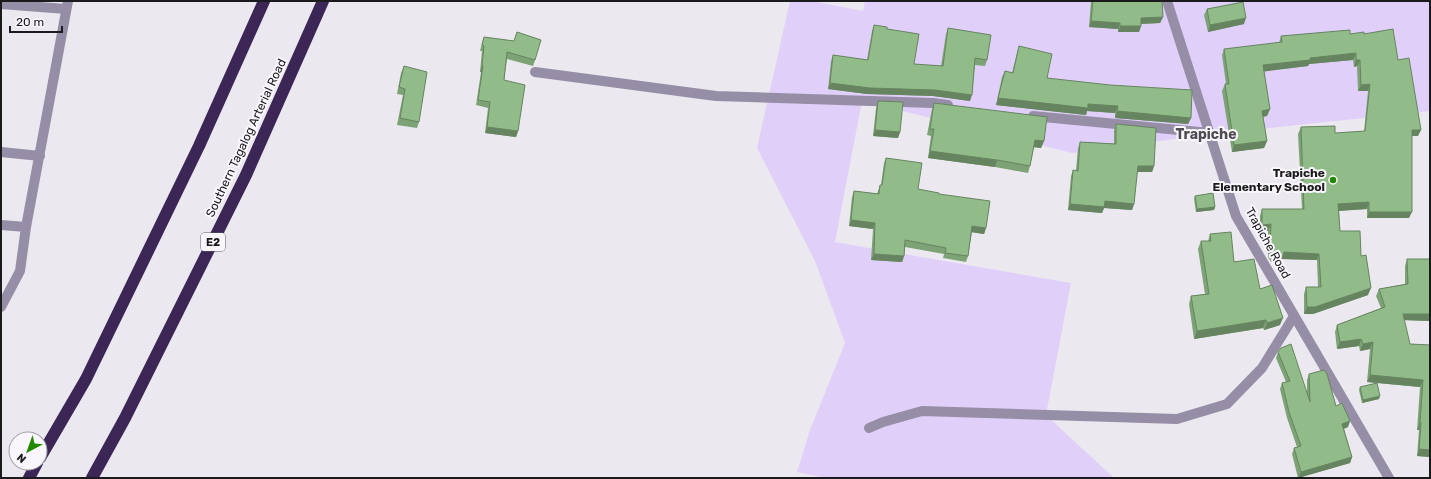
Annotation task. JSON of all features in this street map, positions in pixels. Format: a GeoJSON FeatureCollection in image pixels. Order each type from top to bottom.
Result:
{"type":"FeatureCollection","features":[{"type":"Feature","properties":{"kind":"highway"},"geometry":{"type":"LineString","coordinates":[[48,444],[86,379],[199,146],[264,1]]}},
{"type":"Feature","properties":{"kind":"highway","name":"Southern Tagalog Arterial Road"},"geometry":{"type":"LineString","coordinates":[[92,478],[125,418],[246,175],[323,1]]}},
{"type":"Feature","properties":{"kind":"street","name":"Trapiche Road"},"geometry":{"type":"LineString","coordinates":[[1167,1],[1236,216],[1389,478]]}},
{"type":"Feature","properties":{"kind":"street"},"geometry":{"type":"LineString","coordinates":[[1,4],[67,5],[26,227],[20,271],[5,294],[1,307]]}},
{"type":"Feature","properties":{"kind":"street"},"geometry":{"type":"LineString","coordinates":[[535,72],[716,96],[933,103],[956,106]]}},
{"type":"Feature","properties":{"kind":"street"},"geometry":{"type":"LineString","coordinates":[[1025,115],[1210,133]]}},
{"type":"Feature","properties":{"kind":"street"},"geometry":{"type":"LineString","coordinates":[[1,152],[40,156]]}},
{"type":"Feature","properties":{"kind":"street"},"geometry":{"type":"LineString","coordinates":[[1,225],[26,227]]}},
{"type":"Feature","properties":{"kind":"street"},"geometry":{"type":"LineString","coordinates":[[869,428],[883,422],[922,411],[1177,419],[1227,404],[1262,368],[1294,316]]}},
{"type":"Feature","properties":{"kind":"shaded area"},"geometry":{"type":"Polygon","coordinates":[[[790,1],[812,1],[863,11],[865,1],[1430,1],[1430,111],[1204,135],[1072,153],[862,101],[835,242],[1071,283],[1046,415],[1113,478],[824,478],[797,472],[810,430],[845,343],[815,261],[757,148],[790,1]]]}},
{"type":"Feature","properties":{"kind":"building"},"geometry":{"type":"Polygon","coordinates":[[[1093,1],[1162,1],[1163,17],[1141,18],[1141,26],[1120,26],[1120,23],[1091,21],[1093,1]]]}},
{"type":"Feature","properties":{"kind":"building"},"geometry":{"type":"Polygon","coordinates":[[[1243,2],[1246,18],[1210,25],[1207,9],[1243,2]]]}},
{"type":"Feature","properties":{"kind":"building"},"geometry":{"type":"Polygon","coordinates":[[[874,25],[887,27],[887,29],[919,34],[914,64],[943,66],[948,28],[991,35],[987,60],[975,58],[972,95],[935,90],[870,88],[830,83],[833,55],[868,60],[874,25]]]}},
{"type":"Feature","properties":{"kind":"building"},"geometry":{"type":"Polygon","coordinates":[[[1393,29],[1398,60],[1409,58],[1421,130],[1412,130],[1412,212],[1369,212],[1369,202],[1338,204],[1340,231],[1360,231],[1361,256],[1366,255],[1371,288],[1315,307],[1307,307],[1306,287],[1321,287],[1319,254],[1284,252],[1283,256],[1273,256],[1270,251],[1271,224],[1262,225],[1262,209],[1304,209],[1301,127],[1335,126],[1335,133],[1365,131],[1370,84],[1361,85],[1360,60],[1356,60],[1356,53],[1263,65],[1270,109],[1262,111],[1267,141],[1234,145],[1225,84],[1229,84],[1224,49],[1282,42],[1281,36],[1350,30],[1350,34],[1364,32],[1364,34],[1393,29]]]}},
{"type":"Feature","properties":{"kind":"building"},"geometry":{"type":"Polygon","coordinates":[[[517,32],[541,40],[535,60],[507,52],[504,80],[525,85],[518,131],[487,127],[490,102],[478,100],[483,66],[484,46],[482,45],[484,37],[514,41],[517,32]]]}},
{"type":"Feature","properties":{"kind":"building"},"geometry":{"type":"Polygon","coordinates":[[[1019,46],[1052,54],[1047,78],[1110,85],[1192,90],[1191,118],[1117,111],[1118,106],[1088,104],[1088,108],[998,98],[1005,71],[1013,73],[1019,46]]]}},
{"type":"Feature","properties":{"kind":"building"},"geometry":{"type":"Polygon","coordinates":[[[404,66],[427,72],[419,122],[400,118],[405,89],[399,87],[404,66]]]}},
{"type":"Feature","properties":{"kind":"building"},"geometry":{"type":"Polygon","coordinates":[[[878,101],[903,102],[900,132],[875,130],[878,101]]]}},
{"type":"Feature","properties":{"kind":"building"},"geometry":{"type":"Polygon","coordinates":[[[934,103],[1047,117],[1044,141],[1035,140],[1030,166],[930,151],[934,129],[930,129],[934,103]]]}},
{"type":"Feature","properties":{"kind":"building"},"geometry":{"type":"Polygon","coordinates":[[[1116,124],[1156,128],[1154,166],[1138,166],[1134,204],[1105,201],[1104,207],[1070,204],[1073,170],[1078,171],[1080,142],[1116,144],[1116,124]]]}},
{"type":"Feature","properties":{"kind":"building"},"geometry":{"type":"Polygon","coordinates":[[[886,158],[922,163],[918,189],[939,194],[990,201],[986,228],[972,226],[968,256],[945,253],[946,248],[905,240],[904,256],[874,254],[875,223],[851,220],[854,191],[879,194],[880,185],[882,185],[886,158]]]}},
{"type":"Feature","properties":{"kind":"building"},"geometry":{"type":"Polygon","coordinates":[[[1213,193],[1215,207],[1197,209],[1195,196],[1213,193]]]}},
{"type":"Feature","properties":{"kind":"building"},"geometry":{"type":"Polygon","coordinates":[[[1231,232],[1234,262],[1254,259],[1260,289],[1272,285],[1283,318],[1267,323],[1266,320],[1197,331],[1191,296],[1209,294],[1201,241],[1211,241],[1210,234],[1231,232]]]}},
{"type":"Feature","properties":{"kind":"building"},"geometry":{"type":"Polygon","coordinates":[[[1407,259],[1430,259],[1430,314],[1403,314],[1410,344],[1430,345],[1430,450],[1419,449],[1423,380],[1370,375],[1373,342],[1363,344],[1361,339],[1340,342],[1337,325],[1385,307],[1379,289],[1408,284],[1407,259]]]}},
{"type":"Feature","properties":{"kind":"building"},"geometry":{"type":"Polygon","coordinates":[[[1291,344],[1310,402],[1309,374],[1324,370],[1327,374],[1336,406],[1342,403],[1350,421],[1342,424],[1352,457],[1301,472],[1294,448],[1301,446],[1289,412],[1282,383],[1290,381],[1278,352],[1281,348],[1291,344]]]}},
{"type":"Feature","properties":{"kind":"building"},"geometry":{"type":"Polygon","coordinates":[[[1377,383],[1380,396],[1363,400],[1360,387],[1377,383]]]}},
{"type":"Feature","properties":{"kind":"place","name":"Trapiche Elementary School"},"geometry":{"type":"Point","coordinates":[1333,180]}},
{"type":"Feature","properties":{"kind":"district","name":"Trapiche"},"geometry":{"type":"Point","coordinates":[1206,134]}}]}
